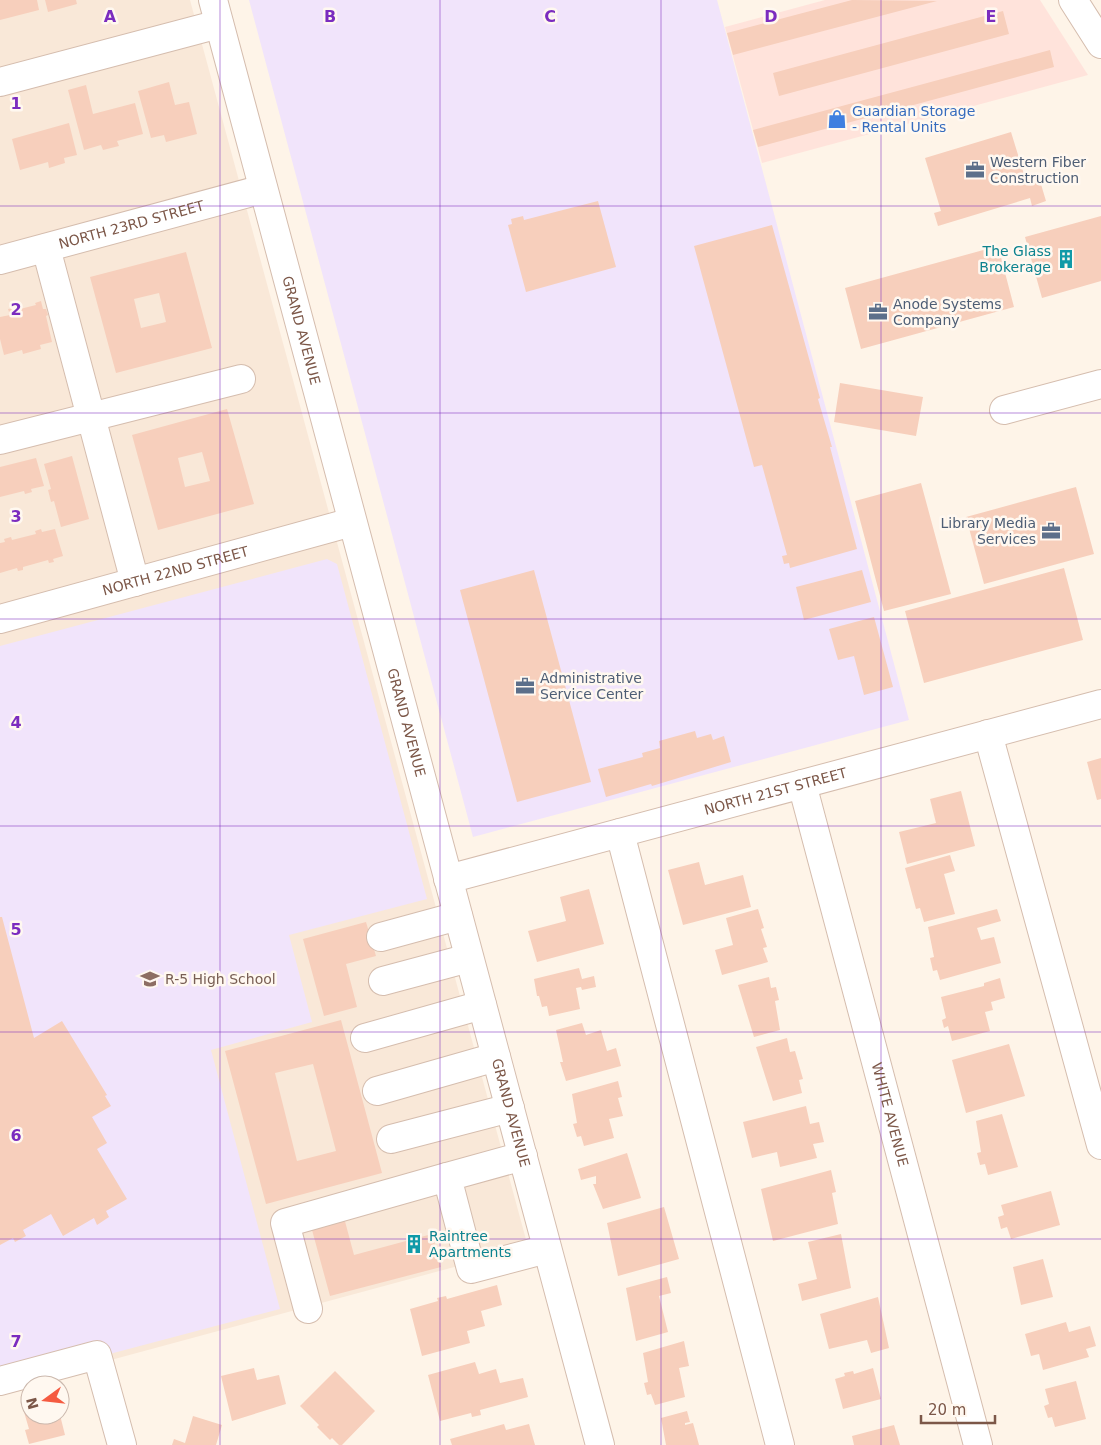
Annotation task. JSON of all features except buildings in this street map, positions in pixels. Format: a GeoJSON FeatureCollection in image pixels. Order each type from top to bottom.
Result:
{"type":"FeatureCollection","features":[{"type":"Feature","properties":{"kind":"street"},"geometry":{"type":"LineString","coordinates":[[1073,0],[1101,44]]}},
{"type":"Feature","properties":{"kind":"street"},"geometry":{"type":"LineString","coordinates":[[0,82],[216,12]]}},
{"type":"Feature","properties":{"kind":"street","name":"GRAND AVENUE"},"geometry":{"type":"LineString","coordinates":[[216,12],[600,1445]]}},
{"type":"Feature","properties":{"kind":"street","name":"NORTH 23RD STREET"},"geometry":{"type":"LineString","coordinates":[[0,260],[263,189]]}},
{"type":"Feature","properties":{"kind":"street"},"geometry":{"type":"LineString","coordinates":[[46,248],[135,582]]}},
{"type":"Feature","properties":{"kind":"street"},"geometry":{"type":"LineString","coordinates":[[0,440],[241,379]]}},
{"type":"Feature","properties":{"kind":"street"},"geometry":{"type":"LineString","coordinates":[[1004,410],[1101,384]]}},
{"type":"Feature","properties":{"kind":"street","name":"NORTH 22ND STREET"},"geometry":{"type":"LineString","coordinates":[[0,619],[352,522]]}},
{"type":"Feature","properties":{"kind":"street","name":"NORTH 21ST STREET"},"geometry":{"type":"LineString","coordinates":[[448,879],[1101,704]]}},
{"type":"Feature","properties":{"kind":"street"},"geometry":{"type":"LineString","coordinates":[[988,734],[1101,1145]]}},
{"type":"Feature","properties":{"kind":"street","name":"WHITE AVENUE"},"geometry":{"type":"LineString","coordinates":[[802,784],[978,1445]]}},
{"type":"Feature","properties":{"kind":"street"},"geometry":{"type":"LineString","coordinates":[[620,833],[780,1445]]}},
{"type":"Feature","properties":{"kind":"street"},"geometry":{"type":"LineString","coordinates":[[381,937],[458,916]]}},
{"type":"Feature","properties":{"kind":"street"},"geometry":{"type":"LineString","coordinates":[[383,981],[469,958]]}},
{"type":"Feature","properties":{"kind":"street"},"geometry":{"type":"LineString","coordinates":[[365,1038],[482,1005]]}},
{"type":"Feature","properties":{"kind":"street"},"geometry":{"type":"LineString","coordinates":[[377,1090],[496,1057]]}},
{"type":"Feature","properties":{"kind":"street"},"geometry":{"type":"LineString","coordinates":[[391,1139],[510,1108]]}},
{"type":"Feature","properties":{"kind":"street"},"geometry":{"type":"LineString","coordinates":[[308,1309],[285,1224],[523,1156]]}},
{"type":"Feature","properties":{"kind":"street"},"geometry":{"type":"LineString","coordinates":[[447,1177],[472,1269],[548,1249]]}},
{"type":"Feature","properties":{"kind":"street"},"geometry":{"type":"LineString","coordinates":[[0,1381],[97,1355],[122,1445]]}},
{"type":"Feature","properties":{"kind":"shaded area"},"geometry":{"type":"Polygon","coordinates":[[[0,0],[190,0],[528,1247],[55,1375],[20,1375],[20,1385],[0,1390],[0,0]]]}},
{"type":"Feature","properties":{"kind":"shaded area"},"geometry":{"type":"Polygon","coordinates":[[[249,0],[717,0],[909,720],[473,837],[249,0]]]}},
{"type":"Feature","properties":{"kind":"shaded area","name":"Guardian Storage - Rental Units"},"geometry":{"type":"Polygon","coordinates":[[[825,0],[1040,0],[1088,75],[762,163],[725,27],[825,0]]]}},
{"type":"Feature","properties":{"kind":"shaded area","name":"R-5 High School"},"geometry":{"type":"Polygon","coordinates":[[[327,559],[337,564],[427,899],[289,935],[312,1022],[211,1050],[280,1309],[30,1375],[20,1375],[20,1378],[0,1383],[0,646],[327,559]]]}},
{"type":"Feature","properties":{"kind":"place","name":"Guardian Storage - Rental Units"},"geometry":{"type":"Point","coordinates":[837,119]}},
{"type":"Feature","properties":{"kind":"place","name":"Western Fiber Construction"},"geometry":{"type":"Point","coordinates":[975,170]}},
{"type":"Feature","properties":{"kind":"place","name":"The Glass Brokerage"},"geometry":{"type":"Point","coordinates":[1066,259]}},
{"type":"Feature","properties":{"kind":"place","name":"Anode Systems Company"},"geometry":{"type":"Point","coordinates":[878,312]}},
{"type":"Feature","properties":{"kind":"place","name":"Library Media Services"},"geometry":{"type":"Point","coordinates":[1051,531]}},
{"type":"Feature","properties":{"kind":"place","name":"Administrative Service Center"},"geometry":{"type":"Point","coordinates":[525,686]}},
{"type":"Feature","properties":{"kind":"place","name":"R-5 High School"},"geometry":{"type":"Point","coordinates":[150,979]}},
{"type":"Feature","properties":{"kind":"place","name":"Raintree Apartments"},"geometry":{"type":"Point","coordinates":[414,1244]}}]}
